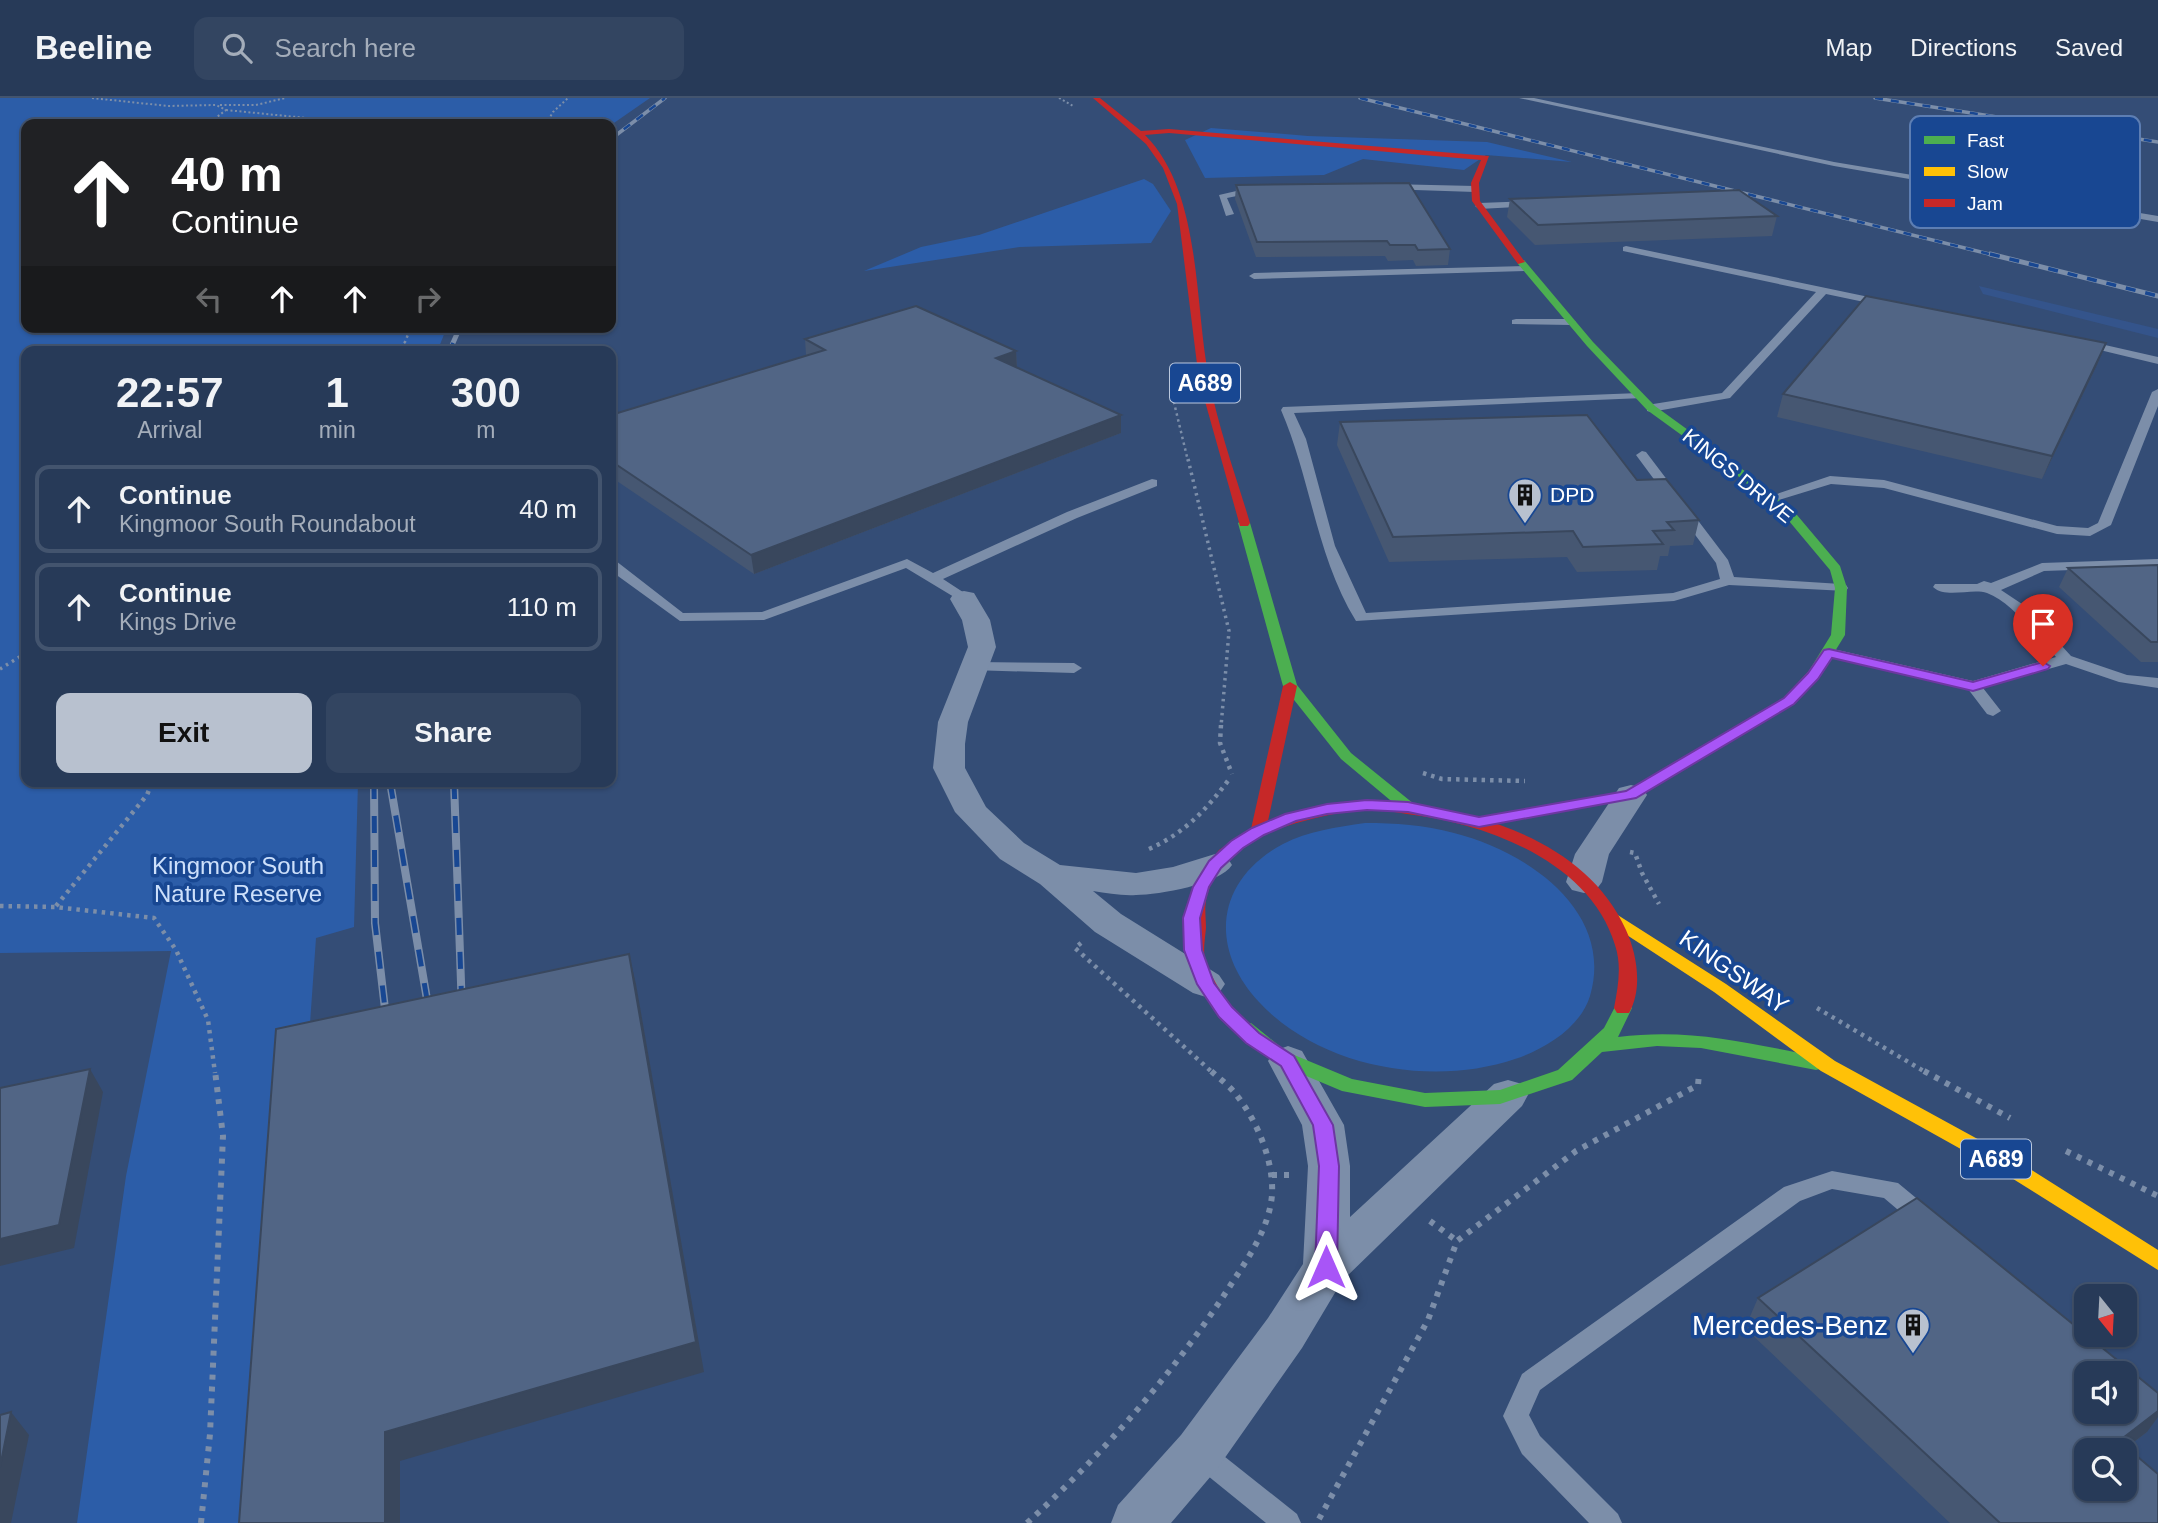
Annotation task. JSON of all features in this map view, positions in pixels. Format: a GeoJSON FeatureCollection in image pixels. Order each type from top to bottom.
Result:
{"type":"FeatureCollection","features":[{"type":"Feature","properties":{"kind":"main road","name":"A689"},"geometry":{"type":"LineString","coordinates":[[1091,102],[1142,132],[1166,162],[1181,204],[1204,380],[1290,687],[1346,756],[1408,807]]}},
{"type":"Feature","properties":{"kind":"main road"},"geometry":{"type":"LineString","coordinates":[[1142,132],[1169,131],[1486,158],[1475,189]]}},
{"type":"Feature","properties":{"kind":"main road","name":"KINGS DRIVE"},"geometry":{"type":"LineString","coordinates":[[1475,189],[1479,206],[1525,268],[1571,322],[1645,402],[1772,498],[1836,569],[1840,588],[1838,635],[1813,676],[1789,701],[1631,795],[1479,822]]}},
{"type":"Feature","properties":{"kind":"main road","name":"A689"},"geometry":{"type":"LineString","coordinates":[[1258,832],[1290,687]]}},
{"type":"Feature","properties":{"kind":"main road","name":"A689"},"geometry":{"type":"LineString","coordinates":[[1367,805],[1408,807],[1444,812],[1479,822],[1530,844],[1584,882],[1613,918],[1627,950],[1630,983],[1622,1015],[1603,1045],[1563,1075],[1508,1095],[1465,1101],[1418,1100],[1372,1093],[1328,1080],[1288,1061],[1253,1038],[1226,1012],[1206,984],[1193,950],[1192,918],[1201,887],[1215,865],[1237,845],[1258,832],[1291,818],[1327,809],[1367,805]]}},
{"type":"Feature","properties":{"kind":"main road","name":"KINGSWAY"},"geometry":{"type":"LineString","coordinates":[[1613,918],[1720,988],[1828,1066],[2009,1166],[2158,1261]]}},
{"type":"Feature","properties":{"kind":"main road","name":"KINGSWAY"},"geometry":{"type":"LineString","coordinates":[[1603,1045],[1657,1039],[1701,1041],[1828,1066]]}},
{"type":"Feature","properties":{"kind":"street"},"geometry":{"type":"LineString","coordinates":[[964,599],[975,620],[982,647],[953,722],[949,768],[972,812],[1012,851],[1052,876],[1108,923],[1206,984]]}},
{"type":"Feature","properties":{"kind":"street","name":"KINGS DRIVE"},"geometry":{"type":"LineString","coordinates":[[1584,882],[1592,854],[1631,795]]}},
{"type":"Feature","properties":{"kind":"street"},"geometry":{"type":"LineString","coordinates":[[1052,876],[1136,884],[1177,878],[1215,865]]}},
{"type":"Feature","properties":{"kind":"street"},"geometry":{"type":"LineString","coordinates":[[1288,1061],[1323,1125],[1329,1166],[1326,1267]]}},
{"type":"Feature","properties":{"kind":"street"},"geometry":{"type":"LineString","coordinates":[[1138,1523],[1199,1452],[1285,1333],[1326,1267],[1508,1095]]}},
{"type":"Feature","properties":{"kind":"lane"},"geometry":{"type":"LineString","coordinates":[[1523,98],[1834,164],[1910,177]]}},
{"type":"Feature","properties":{"kind":"lane"},"geometry":{"type":"LineString","coordinates":[[1374,187],[1475,189]]}},
{"type":"Feature","properties":{"kind":"lane"},"geometry":{"type":"LineString","coordinates":[[1229,214],[1222,197],[1242,190],[1269,188]]}},
{"type":"Feature","properties":{"kind":"lane"},"geometry":{"type":"LineString","coordinates":[[1479,206],[1549,204]]}},
{"type":"Feature","properties":{"kind":"lane"},"geometry":{"type":"LineString","coordinates":[[2140,216],[2158,219]]}},
{"type":"Feature","properties":{"kind":"lane"},"geometry":{"type":"LineString","coordinates":[[1626,249],[1900,307]]}},
{"type":"Feature","properties":{"kind":"lane"},"geometry":{"type":"LineString","coordinates":[[1254,276],[1525,268]]}},
{"type":"Feature","properties":{"kind":"lane"},"geometry":{"type":"LineString","coordinates":[[1823,291],[1726,396],[1645,402],[1287,410],[1300,439],[1328,546],[1361,618],[1674,597],[1728,581],[1840,588]]}},
{"type":"Feature","properties":{"kind":"lane"},"geometry":{"type":"LineString","coordinates":[[1516,322],[1571,322]]}},
{"type":"Feature","properties":{"kind":"lane"},"geometry":{"type":"LineString","coordinates":[[2071,341],[2158,361]]}},
{"type":"Feature","properties":{"kind":"lane"},"geometry":{"type":"LineString","coordinates":[[1772,498],[1830,480],[1884,484],[2057,530],[2090,532],[2104,525],[2158,392]]}},
{"type":"Feature","properties":{"kind":"lane"},"geometry":{"type":"LineString","coordinates":[[1642,455],[1723,563],[1728,581]]}},
{"type":"Feature","properties":{"kind":"lane"},"geometry":{"type":"LineString","coordinates":[[932,579],[1152,483]]}},
{"type":"Feature","properties":{"kind":"lane"},"geometry":{"type":"LineString","coordinates":[[1940,587],[1990,589],[2042,567],[2158,563]]}},
{"type":"Feature","properties":{"kind":"lane"},"geometry":{"type":"LineString","coordinates":[[616,568],[680,617],[764,617],[907,564],[964,599]]}},
{"type":"Feature","properties":{"kind":"lane"},"geometry":{"type":"LineString","coordinates":[[1973,578],[2020,609],[2066,659],[2125,679],[2158,682]]}},
{"type":"Feature","properties":{"kind":"lane"},"geometry":{"type":"LineString","coordinates":[[1829,653],[1973,686],[2066,659]]}},
{"type":"Feature","properties":{"kind":"lane"},"geometry":{"type":"LineString","coordinates":[[975,667],[1074,668]]}},
{"type":"Feature","properties":{"kind":"lane"},"geometry":{"type":"LineString","coordinates":[[1973,686],[1993,711]]}},
{"type":"Feature","properties":{"kind":"lane"},"geometry":{"type":"LineString","coordinates":[[1608,1523],[1531,1445],[1516,1416],[1531,1382],[1792,1194],[1832,1180],[1890,1189],[1943,1233]]}},
{"type":"Feature","properties":{"kind":"lane"},"geometry":{"type":"LineString","coordinates":[[1199,1452],[1287,1523]]}},
{"type":"Feature","properties":{"kind":"path"},"geometry":{"type":"LineString","coordinates":[[92,98],[168,106],[256,105],[285,98]]}},
{"type":"Feature","properties":{"kind":"path"},"geometry":{"type":"LineString","coordinates":[[549,119],[568,98]]}},
{"type":"Feature","properties":{"kind":"path"},"geometry":{"type":"LineString","coordinates":[[1059,98],[1091,102]]}},
{"type":"Feature","properties":{"kind":"path"},"geometry":{"type":"LineString","coordinates":[[216,105],[226,110],[317,119]]}},
{"type":"Feature","properties":{"kind":"path"},"geometry":{"type":"LineString","coordinates":[[214,119],[226,110]]}},
{"type":"Feature","properties":{"kind":"path"},"geometry":{"type":"LineString","coordinates":[[1170,376],[1229,631],[1220,743],[1233,775],[1271,779]]}},
{"type":"Feature","properties":{"kind":"path"},"geometry":{"type":"LineString","coordinates":[[0,669],[21,656]]}},
{"type":"Feature","properties":{"kind":"path"},"geometry":{"type":"LineString","coordinates":[[1420,773],[1442,779],[1524,781],[1549,808]]}},
{"type":"Feature","properties":{"kind":"path"},"geometry":{"type":"LineString","coordinates":[[55,907],[147,795],[150,787]]}},
{"type":"Feature","properties":{"kind":"path"},"geometry":{"type":"LineString","coordinates":[[1599,843],[1635,853],[1658,902],[1668,911]]}},
{"type":"Feature","properties":{"kind":"path"},"geometry":{"type":"LineString","coordinates":[[0,906],[55,907],[154,918],[176,950],[208,1020],[223,1136],[209,1434],[201,1523]]}},
{"type":"Feature","properties":{"kind":"path"},"geometry":{"type":"LineString","coordinates":[[1027,1523],[1065,1490],[1186,1352],[1258,1243],[1270,1208],[1272,1175],[1252,1119],[1237,1095],[1075,948]]}},
{"type":"Feature","properties":{"kind":"path"},"geometry":{"type":"LineString","coordinates":[[1815,1007],[2018,1123]]}},
{"type":"Feature","properties":{"kind":"path"},"geometry":{"type":"LineString","coordinates":[[1316,1523],[1330,1502],[1428,1320],[1457,1241],[1576,1151],[1698,1085],[1701,1041]]}},
{"type":"Feature","properties":{"kind":"path"},"geometry":{"type":"LineString","coordinates":[[2065,1150],[2158,1196]]}},
{"type":"Feature","properties":{"kind":"green space","name":"Kingmoor South Nature Reserve"},"geometry":{"type":"Polygon","coordinates":[[[0,98],[650,98],[616,122],[616,119],[21,119],[21,333],[445,333],[439,346],[21,346],[21,787],[358,787],[354,927],[316,938],[275,1523],[77,1523],[126,1176],[171,951],[0,953],[0,98]]]}},
{"type":"Feature","properties":{"kind":"green space"},"geometry":{"type":"Polygon","coordinates":[[[1211,128],[1308,136],[1487,142],[1572,162],[1486,155],[1464,170],[1363,159],[1324,175],[1205,178],[1185,140],[1211,128]]]}},
{"type":"Feature","properties":{"kind":"green space"},"geometry":{"type":"Polygon","coordinates":[[[1144,179],[1153,184],[1171,211],[1151,243],[1020,247],[864,271],[921,247],[979,235],[1144,179]]]}},
{"type":"Feature","properties":{"kind":"green space"},"geometry":{"type":"Polygon","coordinates":[[[1365,823],[1432,828],[1482,842],[1535,870],[1558,889],[1577,912],[1589,937],[1594,965],[1590,996],[1570,1027],[1549,1043],[1515,1059],[1483,1067],[1414,1071],[1379,1066],[1313,1043],[1284,1025],[1259,1002],[1243,981],[1232,959],[1227,937],[1227,916],[1233,895],[1244,876],[1261,859],[1283,844],[1323,830],[1365,823]]]}},
{"type":"Feature","properties":{"kind":"shaded area"},"geometry":{"type":"Polygon","coordinates":[[[1979,286],[2158,329],[2158,338],[1983,294],[1979,286]]]}},
{"type":"Feature","properties":{"kind":"building"},"geometry":{"type":"Polygon","coordinates":[[[1409,183],[1450,249],[1418,250],[1415,245],[1390,245],[1387,241],[1257,242],[1236,185],[1409,183]]]}},
{"type":"Feature","properties":{"kind":"building"},"geometry":{"type":"Polygon","coordinates":[[[1739,190],[1777,216],[1538,225],[1510,199],[1739,190]]]}},
{"type":"Feature","properties":{"kind":"building"},"geometry":{"type":"Polygon","coordinates":[[[1866,296],[2106,343],[2052,456],[1783,394],[1866,296]]]}},
{"type":"Feature","properties":{"kind":"building"},"geometry":{"type":"Polygon","coordinates":[[[916,306],[1016,351],[996,358],[1121,415],[751,555],[616,464],[616,413],[825,350],[805,339],[916,306]]]}},
{"type":"Feature","properties":{"kind":"building","name":"DPD"},"geometry":{"type":"Polygon","coordinates":[[[1587,415],[1637,480],[1666,479],[1699,520],[1667,522],[1674,530],[1653,531],[1663,544],[1583,547],[1573,531],[1393,537],[1340,422],[1587,415]]]}},
{"type":"Feature","properties":{"kind":"building"},"geometry":{"type":"Polygon","coordinates":[[[2158,565],[2158,642],[2151,642],[2068,568],[2158,565]]]}},
{"type":"Feature","properties":{"kind":"building"},"geometry":{"type":"Polygon","coordinates":[[[629,954],[696,1342],[385,1432],[385,1523],[239,1523],[276,1029],[629,954]]]}},
{"type":"Feature","properties":{"kind":"building"},"geometry":{"type":"Polygon","coordinates":[[[90,1069],[59,1225],[0,1239],[0,1088],[90,1069]]]}},
{"type":"Feature","properties":{"kind":"building","name":"Mercedes-Benz"},"geometry":{"type":"Polygon","coordinates":[[[1917,1198],[2074,1325],[2074,1348],[2102,1348],[2118,1361],[2074,1361],[2074,1424],[2137,1424],[2137,1376],[2158,1393],[2158,1411],[2123,1438],[2074,1438],[2074,1501],[2137,1501],[2137,1456],[2158,1474],[2158,1523],[2000,1523],[1758,1298],[1917,1198]]]}},
{"type":"Feature","properties":{"kind":"building"},"geometry":{"type":"Polygon","coordinates":[[[11,1412],[0,1467],[0,1415],[11,1412]]]}},
{"type":"Feature","properties":{"kind":"railway"},"geometry":{"type":"LineString","coordinates":[[616,135],[665,98]]}},
{"type":"Feature","properties":{"kind":"railway"},"geometry":{"type":"LineString","coordinates":[[1360,98],[1997,256]]}},
{"type":"Feature","properties":{"kind":"railway"},"geometry":{"type":"LineString","coordinates":[[1875,98],[1991,116]]}},
{"type":"Feature","properties":{"kind":"railway"},"geometry":{"type":"LineString","coordinates":[[2140,139],[2158,142]]}},
{"type":"Feature","properties":{"kind":"railway"},"geometry":{"type":"LineString","coordinates":[[1990,254],[2158,296]]}},
{"type":"Feature","properties":{"kind":"railway"},"geometry":{"type":"LineString","coordinates":[[452,346],[457,333]]}},
{"type":"Feature","properties":{"kind":"railway"},"geometry":{"type":"LineString","coordinates":[[374,787],[375,923],[387,1026]]}},
{"type":"Feature","properties":{"kind":"railway"},"geometry":{"type":"LineString","coordinates":[[391,787],[430,1017]]}},
{"type":"Feature","properties":{"kind":"railway"},"geometry":{"type":"LineString","coordinates":[[454,787],[462,1011]]}},
{"type":"Feature","properties":{"kind":"traffic: fast"},"geometry":{"type":"LineString","coordinates":[[1521,262],[1590,344],[1651,408],[1742,474],[1793,518],[1836,569],[1841,588],[1838,635],[1814,674]]}},
{"type":"Feature","properties":{"kind":"traffic: fast"},"geometry":{"type":"LineString","coordinates":[[1244,523],[1290,686],[1346,756],[1408,807]]}},
{"type":"Feature","properties":{"kind":"traffic: fast"},"geometry":{"type":"LineString","coordinates":[[1244,1028],[1280,1057],[1349,1086],[1425,1100],[1500,1097],[1565,1075],[1611,1032],[1623,1008]]}},
{"type":"Feature","properties":{"kind":"traffic: fast"},"geometry":{"type":"LineString","coordinates":[[1603,1045],[1657,1039],[1701,1041],[1816,1063]]}},
{"type":"Feature","properties":{"kind":"traffic: slow"},"geometry":{"type":"LineString","coordinates":[[1479,822],[1631,795],[1789,701],[1814,674]]}},
{"type":"Feature","properties":{"kind":"traffic: slow"},"geometry":{"type":"LineString","coordinates":[[1613,918],[1720,988],[1828,1066],[2009,1166],[2158,1261]]}},
{"type":"Feature","properties":{"kind":"traffic: jam"},"geometry":{"type":"LineString","coordinates":[[1096,98],[1138,132],[1158,154],[1167,168],[1181,204],[1204,380],[1244,523]]}},
{"type":"Feature","properties":{"kind":"traffic: jam"},"geometry":{"type":"LineString","coordinates":[[1142,133],[1169,131],[1486,158],[1475,183],[1476,201],[1521,262]]}},
{"type":"Feature","properties":{"kind":"traffic: jam"},"geometry":{"type":"LineString","coordinates":[[1258,832],[1290,686]]}},
{"type":"Feature","properties":{"kind":"traffic: jam"},"geometry":{"type":"LineString","coordinates":[[1367,805],[1428,812],[1488,826],[1544,852],[1570,871],[1594,893],[1612,918],[1624,946],[1629,976],[1623,1008]]}},
{"type":"Feature","properties":{"kind":"traffic: jam"},"geometry":{"type":"LineString","coordinates":[[1244,1028],[1226,1014],[1196,960],[1198,897],[1209,873],[1225,854],[1244,839],[1267,827],[1317,812],[1367,805]]}},
{"type":"Feature","properties":{"kind":"place","name":"DPD"},"geometry":{"type":"Point","coordinates":[1525,525]}},
{"type":"Feature","properties":{"kind":"place","name":"Mercedes-Benz"},"geometry":{"type":"Point","coordinates":[1913,1355]}},
{"type":"Feature","properties":{"kind":"route"},"geometry":{"type":"LineString","coordinates":[[1326,1267],[1329,1166],[1323,1125],[1288,1061],[1253,1038],[1226,1012],[1206,984],[1193,950],[1192,918],[1201,887],[1215,865],[1237,845],[1258,832],[1291,818],[1327,809],[1367,805],[1408,807],[1444,812],[1479,822],[1590,800],[1631,795],[1789,701],[1813,676],[1829,653],[1973,686],[2043,666]]}}]}
